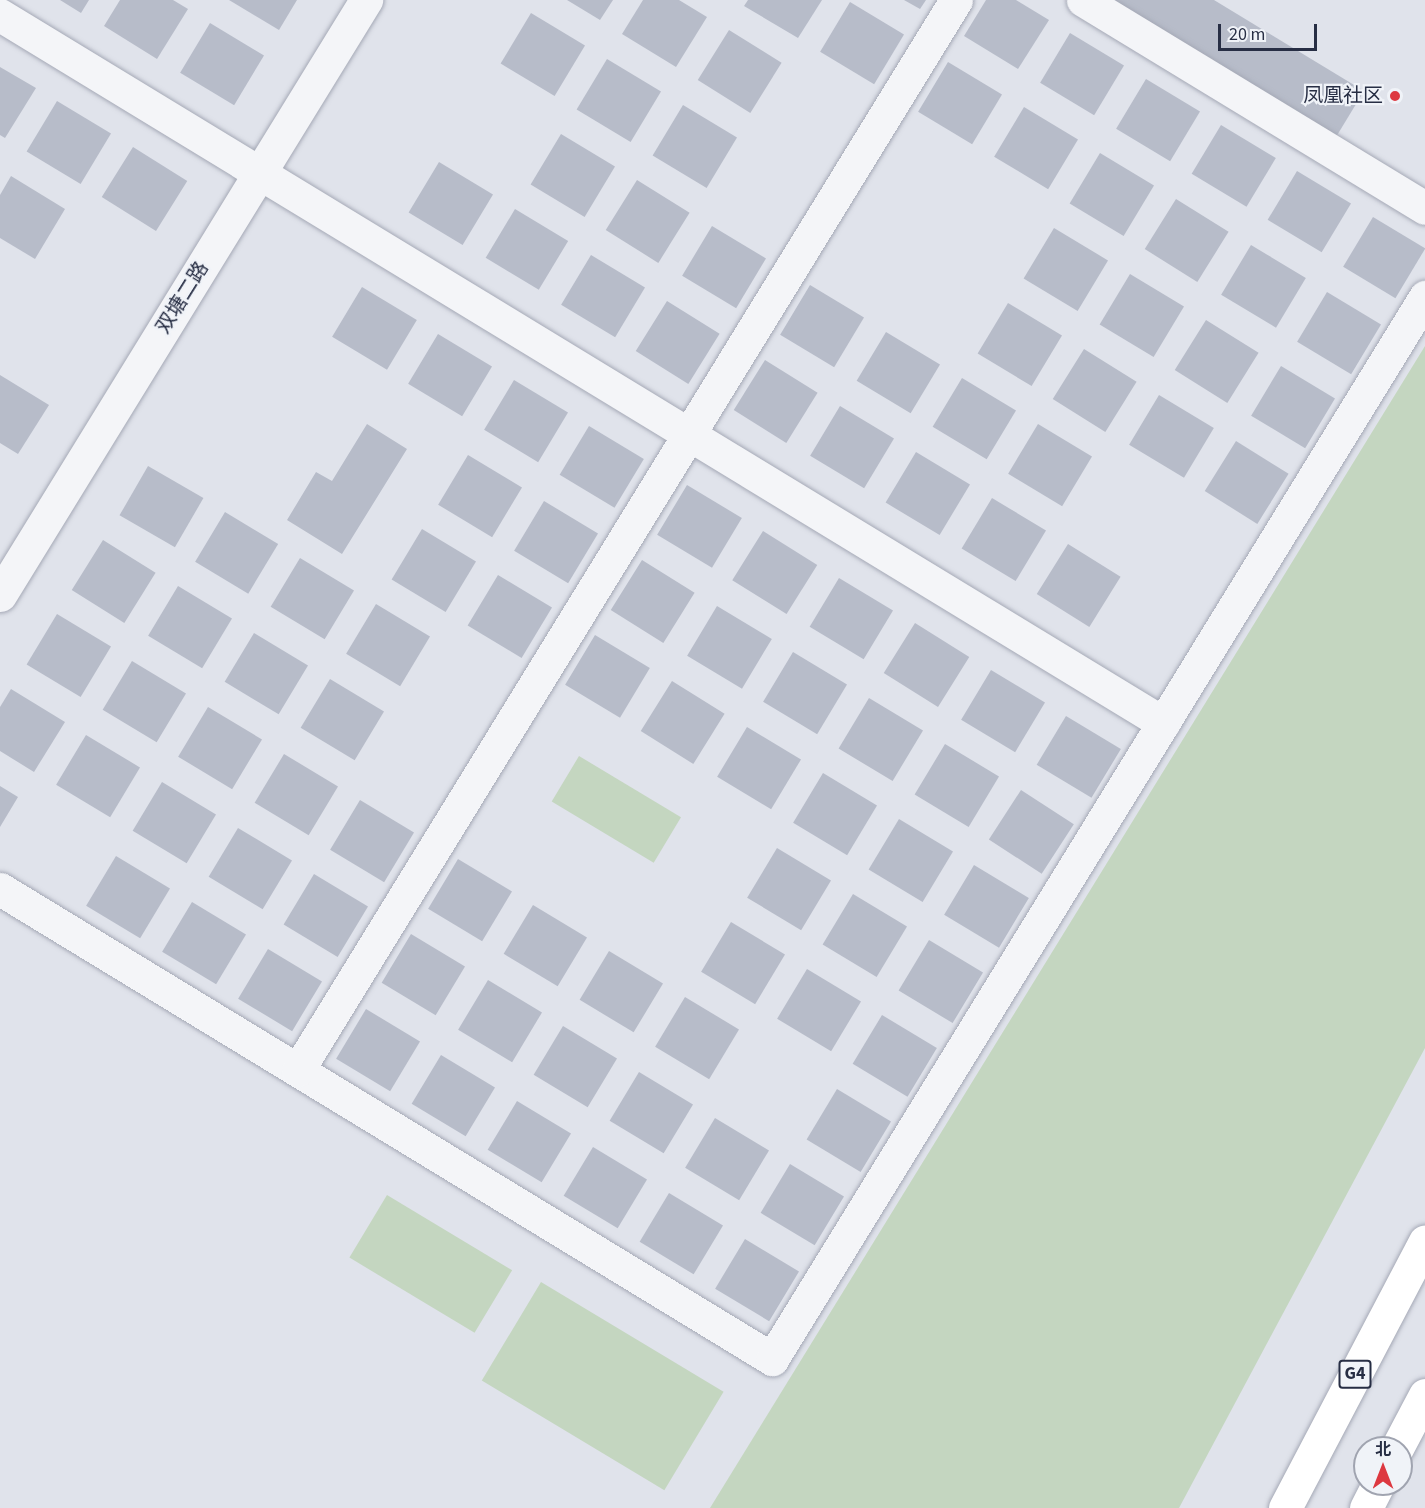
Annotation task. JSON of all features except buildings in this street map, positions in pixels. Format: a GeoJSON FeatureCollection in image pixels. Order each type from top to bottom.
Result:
{"type":"FeatureCollection","features":[{"type":"Feature","properties":{"kind":"highway","name":"G4"},"geometry":{"type":"LineString","coordinates":[[1285,1508],[1425,1241]]}},
{"type":"Feature","properties":{"kind":"highway"},"geometry":{"type":"LineString","coordinates":[[1403,1436],[1425,1395]]}},
{"type":"Feature","properties":{"kind":"street","name":"双塘二路"},"geometry":{"type":"LineString","coordinates":[[0,595],[366,0]]}},
{"type":"Feature","properties":{"kind":"street"},"geometry":{"type":"LineString","coordinates":[[298,1070],[956,0]]}},
{"type":"Feature","properties":{"kind":"street"},"geometry":{"type":"LineString","coordinates":[[1083,0],[1425,208]]}},
{"type":"Feature","properties":{"kind":"street"},"geometry":{"type":"LineString","coordinates":[[0,15],[1163,723]]}},
{"type":"Feature","properties":{"kind":"street"},"geometry":{"type":"LineString","coordinates":[[0,889],[772,1359],[1425,297]]}},
{"type":"Feature","properties":{"kind":"green space"},"geometry":{"type":"Polygon","coordinates":[[[1425,346],[1425,1048],[1179,1508],[710,1508],[1425,346]]]}},
{"type":"Feature","properties":{"kind":"green space"},"geometry":{"type":"Polygon","coordinates":[[[579,756],[681,817],[654,863],[552,801],[579,756]]]}},
{"type":"Feature","properties":{"kind":"green space"},"geometry":{"type":"Polygon","coordinates":[[[387,1195],[512,1270],[475,1333],[349,1258],[387,1195]]]}},
{"type":"Feature","properties":{"kind":"green space"},"geometry":{"type":"Polygon","coordinates":[[[541,1282],[724,1392],[664,1490],[482,1381],[541,1282]]]}},
{"type":"Feature","properties":{"kind":"place","name":"凤凰社区"},"geometry":{"type":"Point","coordinates":[1395,96]}}]}
